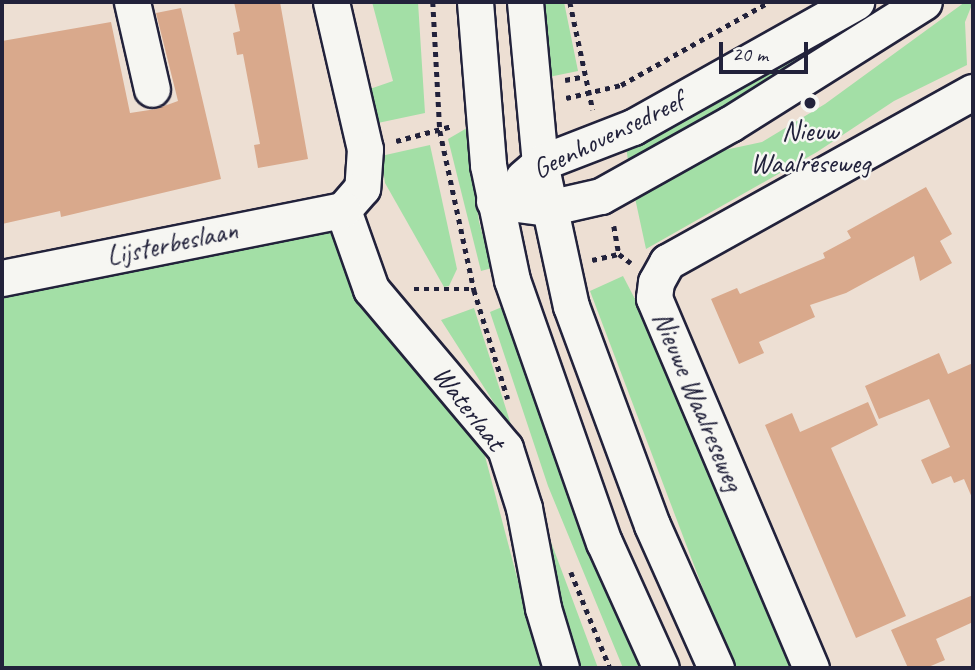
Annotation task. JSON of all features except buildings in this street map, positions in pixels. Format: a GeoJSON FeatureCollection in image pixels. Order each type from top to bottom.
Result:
{"type":"FeatureCollection","features":[{"type":"Feature","properties":{"kind":"street"},"geometry":{"type":"LineString","coordinates":[[132,2],[152,89]]}},
{"type":"Feature","properties":{"kind":"street"},"geometry":{"type":"LineString","coordinates":[[331,2],[365,149],[362,188],[343,211]]}},
{"type":"Feature","properties":{"kind":"street"},"geometry":{"type":"LineString","coordinates":[[475,2],[478,75],[494,201],[512,280],[604,541],[661,668]]}},
{"type":"Feature","properties":{"kind":"street"},"geometry":{"type":"LineString","coordinates":[[525,2],[540,163],[564,281],[596,382],[652,524],[716,668]]}},
{"type":"Feature","properties":{"kind":"street","name":"Geenhovensedreef"},"geometry":{"type":"LineString","coordinates":[[494,201],[540,163],[633,127],[856,2]]}},
{"type":"Feature","properties":{"kind":"street","name":"Geenhovensedreef"},"geometry":{"type":"LineString","coordinates":[[494,201],[548,208],[601,196],[924,2]]}},
{"type":"Feature","properties":{"kind":"street","name":"Nieuwe Waalreseweg"},"geometry":{"type":"LineString","coordinates":[[811,668],[654,298],[667,262],[973,92]]}},
{"type":"Feature","properties":{"kind":"street","name":"Lijsterbeslaan"},"geometry":{"type":"LineString","coordinates":[[2,278],[343,211]]}},
{"type":"Feature","properties":{"kind":"street","name":"Waterlaat"},"geometry":{"type":"LineString","coordinates":[[343,211],[371,289],[505,448],[524,508],[543,608],[561,668]]}},
{"type":"Feature","properties":{"kind":"path"},"geometry":{"type":"LineString","coordinates":[[433,2],[440,131],[474,290],[509,404]]}},
{"type":"Feature","properties":{"kind":"path"},"geometry":{"type":"LineString","coordinates":[[570,2],[583,69]]}},
{"type":"Feature","properties":{"kind":"path","name":"Geenhovensedreef"},"geometry":{"type":"LineString","coordinates":[[558,100],[621,85],[769,2]]}},
{"type":"Feature","properties":{"kind":"path"},"geometry":{"type":"LineString","coordinates":[[365,149],[440,131]]}},
{"type":"Feature","properties":{"kind":"path"},"geometry":{"type":"LineString","coordinates":[[371,289],[474,290]]}},
{"type":"Feature","properties":{"kind":"path"},"geometry":{"type":"LineString","coordinates":[[569,567],[610,668]]}},
{"type":"Feature","properties":{"kind":"green space"},"geometry":{"type":"Polygon","coordinates":[[[372,2],[418,2],[425,113],[373,124],[367,90],[393,81],[372,2]]]}},
{"type":"Feature","properties":{"kind":"green space"},"geometry":{"type":"Polygon","coordinates":[[[533,2],[564,2],[578,71],[544,78],[533,2]]]}},
{"type":"Feature","properties":{"kind":"green space"},"geometry":{"type":"Polygon","coordinates":[[[895,2],[629,168],[626,146],[895,2]]]}},
{"type":"Feature","properties":{"kind":"green space"},"geometry":{"type":"Polygon","coordinates":[[[965,2],[973,2],[965,22],[967,65],[894,101],[817,152],[646,249],[635,198],[720,151],[762,142],[825,104],[965,2]]]}},
{"type":"Feature","properties":{"kind":"green space"},"geometry":{"type":"Polygon","coordinates":[[[467,128],[479,222],[492,268],[481,271],[448,139],[467,128]]]}},
{"type":"Feature","properties":{"kind":"green space"},"geometry":{"type":"Polygon","coordinates":[[[430,145],[457,269],[449,286],[444,287],[385,183],[381,156],[430,145]]]}},
{"type":"Feature","properties":{"kind":"green space"},"geometry":{"type":"Polygon","coordinates":[[[332,215],[481,441],[541,668],[2,668],[2,291],[332,215]]]}},
{"type":"Feature","properties":{"kind":"green space"},"geometry":{"type":"Polygon","coordinates":[[[623,276],[792,668],[733,668],[590,291],[623,276]]]}},
{"type":"Feature","properties":{"kind":"green space"},"geometry":{"type":"Polygon","coordinates":[[[502,307],[580,533],[640,668],[623,668],[548,486],[490,312],[502,307]]]}},
{"type":"Feature","properties":{"kind":"green space"},"geometry":{"type":"Polygon","coordinates":[[[474,308],[532,491],[598,668],[569,668],[516,461],[496,406],[441,320],[474,308]]]}},
{"type":"Feature","properties":{"kind":"place","name":"Nieuw Waalreseweg"},"geometry":{"type":"Point","coordinates":[810,103]}}]}
